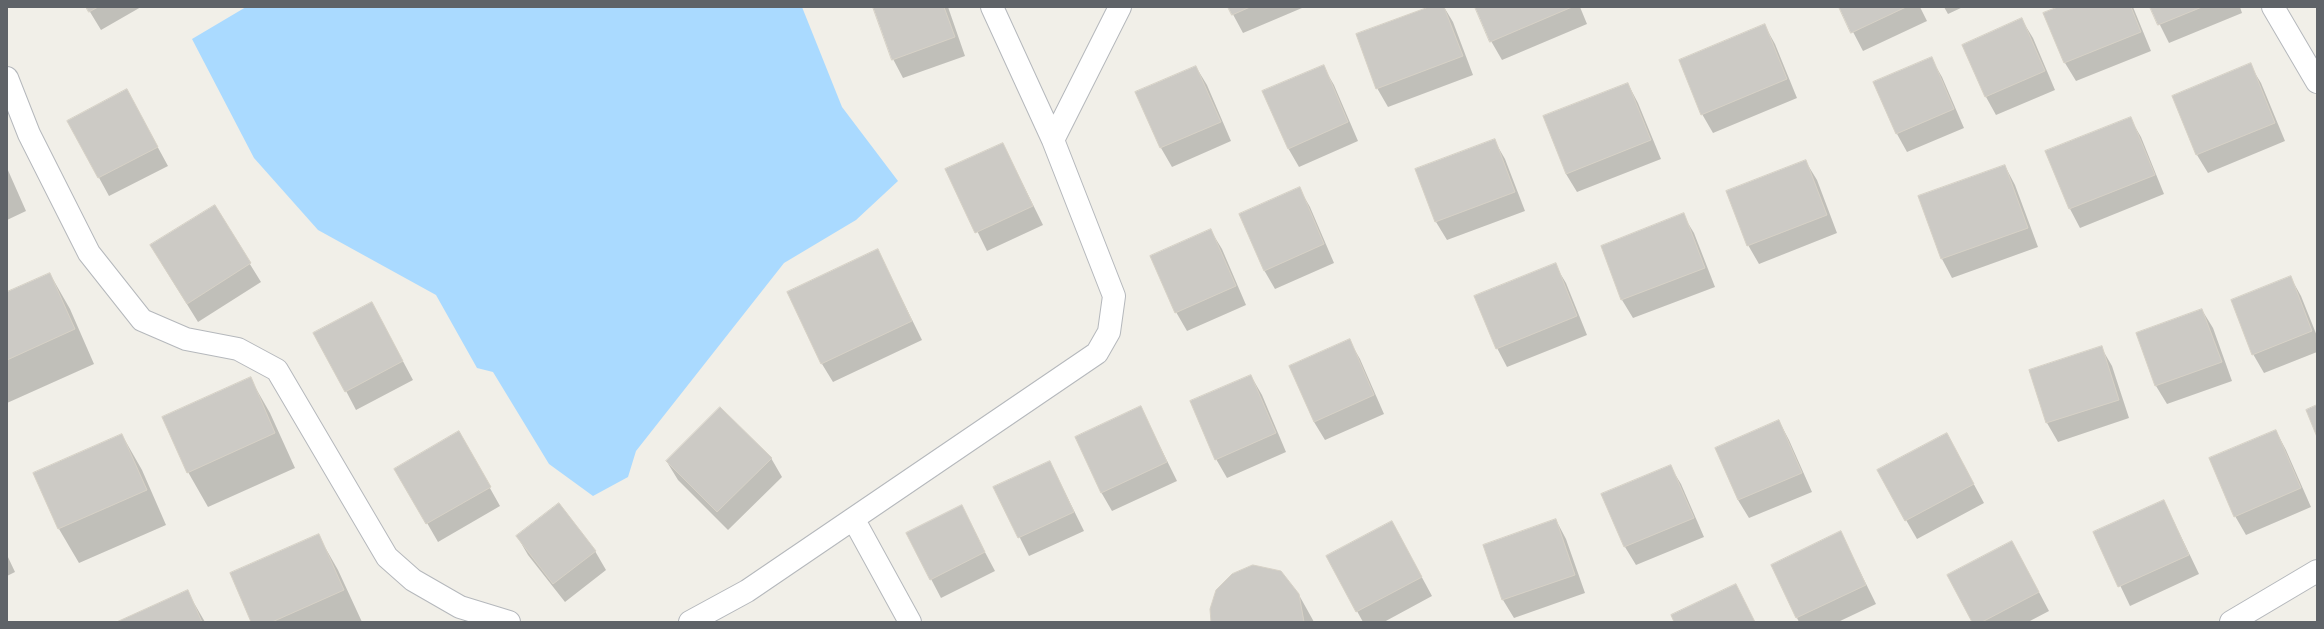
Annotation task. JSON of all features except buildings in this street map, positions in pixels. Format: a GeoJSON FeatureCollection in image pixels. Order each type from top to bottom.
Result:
{"type":"FeatureCollection","features":[{"type":"Feature","properties":{"kind":"lane"},"geometry":{"type":"LineString","coordinates":[[690,622],[747,591],[854,520],[1097,353],[1109,332],[1114,296],[1053,140],[992,7]]}},
{"type":"Feature","properties":{"kind":"lane"},"geometry":{"type":"LineString","coordinates":[[1053,140],[1120,7]]}},
{"type":"Feature","properties":{"kind":"lane"},"geometry":{"type":"LineString","coordinates":[[2273,7],[2317,82]]}},
{"type":"Feature","properties":{"kind":"lane"},"geometry":{"type":"LineString","coordinates":[[7,78],[29,134],[89,253],[142,320],[186,339],[238,349],[277,370],[387,557],[412,580],[460,607],[509,622]]}},
{"type":"Feature","properties":{"kind":"lane"},"geometry":{"type":"LineString","coordinates":[[854,520],[910,622]]}},
{"type":"Feature","properties":{"kind":"lane"},"geometry":{"type":"LineString","coordinates":[[2231,622],[2317,570]]}},
{"type":"Feature","properties":{"kind":"water"},"geometry":{"type":"Polygon","coordinates":[[[246,7],[802,7],[842,107],[898,181],[856,220],[784,263],[636,451],[628,477],[593,496],[549,464],[493,372],[477,368],[436,295],[318,230],[254,158],[192,39],[246,7]]]}}]}
